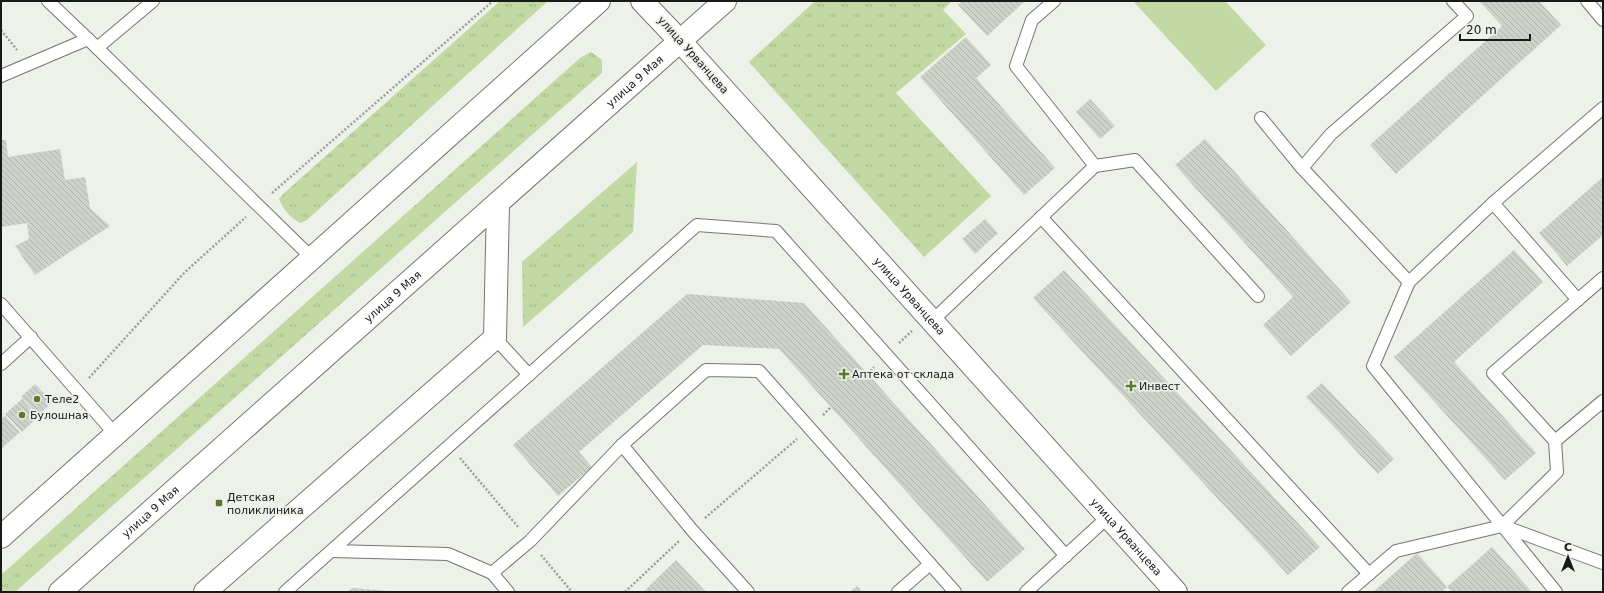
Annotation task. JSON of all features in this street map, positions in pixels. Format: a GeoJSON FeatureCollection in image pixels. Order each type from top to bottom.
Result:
{"type":"FeatureCollection","features":[{"type":"Feature","properties":{"kind":"main road"},"geometry":{"type":"LineString","coordinates":[[1,537],[599,1]]}},
{"type":"Feature","properties":{"kind":"main road","name":"улица Урванцева"},"geometry":{"type":"LineString","coordinates":[[642,1],[1176,592]]}},
{"type":"Feature","properties":{"kind":"main road","name":"улица 9 Мая"},"geometry":{"type":"LineString","coordinates":[[60,592],[725,1]]}},
{"type":"Feature","properties":{"kind":"main road"},"geometry":{"type":"LineString","coordinates":[[205,592],[495,338],[498,203]]}},
{"type":"Feature","properties":{"kind":"lane"},"geometry":{"type":"LineString","coordinates":[[48,1],[312,258]]}},
{"type":"Feature","properties":{"kind":"lane"},"geometry":{"type":"LineString","coordinates":[[97,48],[153,1]]}},
{"type":"Feature","properties":{"kind":"lane"},"geometry":{"type":"LineString","coordinates":[[1054,1],[1032,20],[1016,66],[1095,166]]}},
{"type":"Feature","properties":{"kind":"lane"},"geometry":{"type":"LineString","coordinates":[[1302,168],[1330,134],[1467,16],[1453,1]]}},
{"type":"Feature","properties":{"kind":"lane"},"geometry":{"type":"LineString","coordinates":[[1587,1],[1603,20]]}},
{"type":"Feature","properties":{"kind":"lane"},"geometry":{"type":"LineString","coordinates":[[1,76],[88,39]]}},
{"type":"Feature","properties":{"kind":"lane"},"geometry":{"type":"LineString","coordinates":[[1556,592],[1373,366],[1409,282],[1493,203],[1603,108]]}},
{"type":"Feature","properties":{"kind":"lane"},"geometry":{"type":"LineString","coordinates":[[1261,118],[1302,168],[1409,282]]}},
{"type":"Feature","properties":{"kind":"lane"},"geometry":{"type":"LineString","coordinates":[[930,318],[1095,166],[1135,160],[1258,296]]}},
{"type":"Feature","properties":{"kind":"lane"},"geometry":{"type":"LineString","coordinates":[[1493,203],[1578,300]]}},
{"type":"Feature","properties":{"kind":"lane"},"geometry":{"type":"LineString","coordinates":[[1041,217],[1369,574]]}},
{"type":"Feature","properties":{"kind":"lane"},"geometry":{"type":"LineString","coordinates":[[285,592],[697,225],[776,231],[1066,556]]}},
{"type":"Feature","properties":{"kind":"lane"},"geometry":{"type":"LineString","coordinates":[[1348,592],[1396,550],[1502,526],[1557,472],[1555,441],[1493,373],[1603,278]]}},
{"type":"Feature","properties":{"kind":"lane"},"geometry":{"type":"LineString","coordinates":[[1,304],[115,434]]}},
{"type":"Feature","properties":{"kind":"lane"},"geometry":{"type":"LineString","coordinates":[[1,364],[31,337]]}},
{"type":"Feature","properties":{"kind":"lane"},"geometry":{"type":"LineString","coordinates":[[495,338],[529,375]]}},
{"type":"Feature","properties":{"kind":"lane"},"geometry":{"type":"LineString","coordinates":[[492,573],[530,541],[622,445],[706,370],[759,371],[955,592]]}},
{"type":"Feature","properties":{"kind":"lane"},"geometry":{"type":"LineString","coordinates":[[1555,441],[1603,401]]}},
{"type":"Feature","properties":{"kind":"lane"},"geometry":{"type":"LineString","coordinates":[[622,445],[692,530],[748,592]]}},
{"type":"Feature","properties":{"kind":"lane"},"geometry":{"type":"LineString","coordinates":[[1026,592],[1108,517]]}},
{"type":"Feature","properties":{"kind":"lane"},"geometry":{"type":"LineString","coordinates":[[1502,526],[1603,563]]}},
{"type":"Feature","properties":{"kind":"lane"},"geometry":{"type":"LineString","coordinates":[[332,550],[448,554],[492,573],[508,592]]}},
{"type":"Feature","properties":{"kind":"lane"},"geometry":{"type":"LineString","coordinates":[[898,592],[930,564]]}},
{"type":"Feature","properties":{"kind":"path"},"geometry":{"type":"LineString","coordinates":[[78,390],[185,272],[258,205],[493,1]]}},
{"type":"Feature","properties":{"kind":"path"},"geometry":{"type":"LineString","coordinates":[[1,30],[16,49]]}},
{"type":"Feature","properties":{"kind":"path"},"geometry":{"type":"LineString","coordinates":[[887,355],[930,318]]}},
{"type":"Feature","properties":{"kind":"path"},"geometry":{"type":"LineString","coordinates":[[625,592],[692,530],[810,428],[831,407]]}},
{"type":"Feature","properties":{"kind":"path"},"geometry":{"type":"LineString","coordinates":[[450,446],[572,592]]}},
{"type":"Feature","properties":{"kind":"green space"},"geometry":{"type":"Polygon","coordinates":[[[500,1],[548,1],[307,220],[301,223],[285,210],[279,199],[283,194],[500,1]]]}},
{"type":"Feature","properties":{"kind":"green space"},"geometry":{"type":"Polygon","coordinates":[[[815,1],[952,1],[943,10],[966,34],[896,93],[991,196],[924,257],[749,62],[815,1]]]}},
{"type":"Feature","properties":{"kind":"green space"},"geometry":{"type":"Polygon","coordinates":[[[1133,1],[1225,1],[1266,45],[1216,91],[1133,1]]]}},
{"type":"Feature","properties":{"kind":"green space"},"geometry":{"type":"Polygon","coordinates":[[[591,52],[602,60],[602,73],[15,592],[1,592],[1,575],[580,58],[591,52]]]}},
{"type":"Feature","properties":{"kind":"green space"},"geometry":{"type":"Polygon","coordinates":[[[637,162],[633,232],[523,327],[522,262],[637,162]]]}},
{"type":"Feature","properties":{"kind":"building"},"geometry":{"type":"Polygon","coordinates":[[[962,1],[1025,1],[987,36],[958,5],[962,1]]]}},
{"type":"Feature","properties":{"kind":"building"},"geometry":{"type":"Polygon","coordinates":[[[1479,1],[1539,1],[1561,25],[1396,174],[1370,145],[1502,26],[1479,1]]]}},
{"type":"Feature","properties":{"kind":"building"},"geometry":{"type":"Polygon","coordinates":[[[966,37],[991,65],[976,78],[1055,168],[1024,195],[920,77],[966,37]]]}},
{"type":"Feature","properties":{"kind":"building"},"geometry":{"type":"Polygon","coordinates":[[[1090,99],[1115,126],[1100,139],[1076,112],[1090,99]]]}},
{"type":"Feature","properties":{"kind":"building"},"geometry":{"type":"Polygon","coordinates":[[[1205,139],[1351,302],[1291,356],[1263,325],[1293,297],[1175,165],[1205,139]]]}},
{"type":"Feature","properties":{"kind":"building"},"geometry":{"type":"Polygon","coordinates":[[[1,140],[6,140],[8,157],[60,149],[65,180],[85,177],[90,208],[110,226],[35,275],[15,246],[29,239],[27,223],[1,227],[1,140]]]}},
{"type":"Feature","properties":{"kind":"building"},"geometry":{"type":"Polygon","coordinates":[[[1603,177],[1603,235],[1567,266],[1539,233],[1603,177]]]}},
{"type":"Feature","properties":{"kind":"building"},"geometry":{"type":"Polygon","coordinates":[[[985,219],[998,233],[975,254],[962,239],[985,219]]]}},
{"type":"Feature","properties":{"kind":"building"},"geometry":{"type":"Polygon","coordinates":[[[1514,250],[1543,282],[1454,362],[1536,453],[1505,480],[1394,357],[1514,250]]]}},
{"type":"Feature","properties":{"kind":"building"},"geometry":{"type":"Polygon","coordinates":[[[1064,270],[1320,547],[1288,575],[1033,298],[1064,270]]]}},
{"type":"Feature","properties":{"kind":"building"},"geometry":{"type":"Polygon","coordinates":[[[687,294],[804,303],[1025,549],[987,582],[779,349],[703,345],[579,452],[592,467],[558,496],[513,445],[687,294]]]}},
{"type":"Feature","properties":{"kind":"building"},"geometry":{"type":"Polygon","coordinates":[[[1322,383],[1394,459],[1378,474],[1306,397],[1322,383]]]}},
{"type":"Feature","properties":{"kind":"building","name":"Теле2"},"geometry":{"type":"Polygon","coordinates":[[[35,384],[53,402],[38,415],[21,397],[35,384]]]}},
{"type":"Feature","properties":{"kind":"building","name":"Булошная"},"geometry":{"type":"Polygon","coordinates":[[[22,399],[38,417],[22,432],[5,414],[22,399]]]}},
{"type":"Feature","properties":{"kind":"building"},"geometry":{"type":"Polygon","coordinates":[[[5,416],[20,432],[1,449],[1,419],[5,416]]]}},
{"type":"Feature","properties":{"kind":"building"},"geometry":{"type":"Polygon","coordinates":[[[1492,547],[1532,592],[1452,592],[1447,587],[1492,547]]]}},
{"type":"Feature","properties":{"kind":"building"},"geometry":{"type":"Polygon","coordinates":[[[1417,553],[1447,587],[1442,592],[1373,592],[1417,553]]]}},
{"type":"Feature","properties":{"kind":"building"},"geometry":{"type":"Polygon","coordinates":[[[676,560],[706,592],[643,592],[676,560]]]}},
{"type":"Feature","properties":{"kind":"building"},"geometry":{"type":"Polygon","coordinates":[[[857,586],[862,592],[850,592],[857,586]]]}},
{"type":"Feature","properties":{"kind":"building"},"geometry":{"type":"Polygon","coordinates":[[[352,588],[389,591],[389,592],[347,592],[352,588]]]}},
{"type":"Feature","properties":{"kind":"place","name":"Аптека от склада"},"geometry":{"type":"Point","coordinates":[844,374]}},
{"type":"Feature","properties":{"kind":"place","name":"Инвест"},"geometry":{"type":"Point","coordinates":[1131,386]}},
{"type":"Feature","properties":{"kind":"place","name":"Теле2"},"geometry":{"type":"Point","coordinates":[37,399]}},
{"type":"Feature","properties":{"kind":"place","name":"Булошная"},"geometry":{"type":"Point","coordinates":[22,415]}},
{"type":"Feature","properties":{"kind":"place","name":"Детская поликлиника"},"geometry":{"type":"Point","coordinates":[219,503]}}]}
